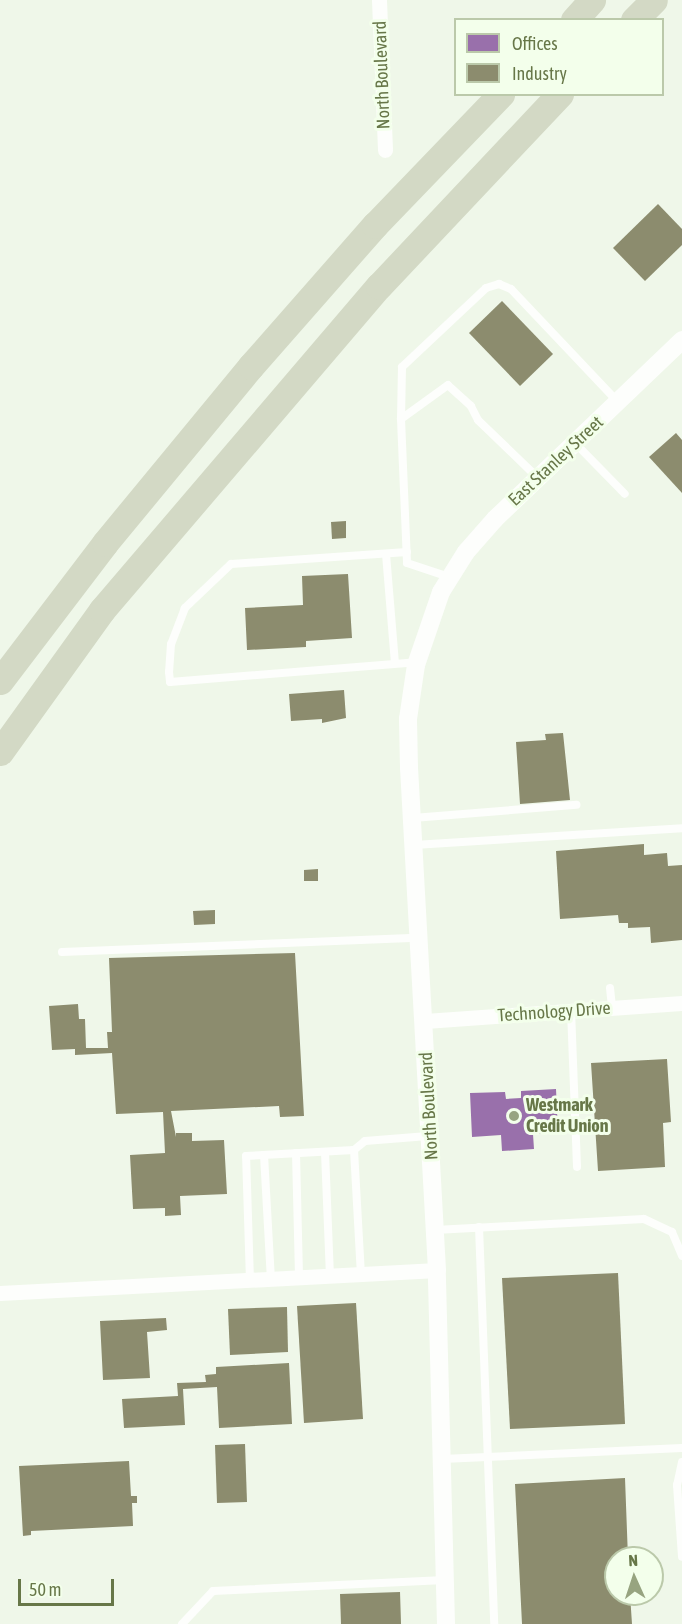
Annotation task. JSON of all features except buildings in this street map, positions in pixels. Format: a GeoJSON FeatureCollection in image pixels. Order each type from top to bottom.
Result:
{"type":"FeatureCollection","features":[{"type":"Feature","properties":{"kind":"highway"},"geometry":{"type":"LineString","coordinates":[[576,18],[592,0]]}},
{"type":"Feature","properties":{"kind":"highway"},"geometry":{"type":"LineString","coordinates":[[636,18],[654,0]]}},
{"type":"Feature","properties":{"kind":"highway"},"geometry":{"type":"LineString","coordinates":[[0,681],[105,543],[251,366],[375,225],[499,96]]}},
{"type":"Feature","properties":{"kind":"highway"},"geometry":{"type":"LineString","coordinates":[[0,752],[118,592],[379,286],[558,96]]}},
{"type":"Feature","properties":{"kind":"street","name":"North Boulevard"},"geometry":{"type":"LineString","coordinates":[[380,0],[386,150]]}},
{"type":"Feature","properties":{"kind":"street","name":"East Stanley Street"},"geometry":{"type":"LineString","coordinates":[[446,585],[495,519],[682,340]]}},
{"type":"Feature","properties":{"kind":"street","name":"North Boulevard"},"geometry":{"type":"LineString","coordinates":[[446,585],[417,662],[408,719],[411,818],[425,1021],[437,1270],[446,1624]]}},
{"type":"Feature","properties":{"kind":"street","name":"Technology Drive"},"geometry":{"type":"LineString","coordinates":[[425,1021],[682,1002]]}},
{"type":"Feature","properties":{"kind":"street"},"geometry":{"type":"LineString","coordinates":[[0,1293],[437,1270]]}},
{"type":"Feature","properties":{"kind":"lane"},"geometry":{"type":"LineString","coordinates":[[446,585],[407,563],[401,419],[402,368],[486,288],[499,284],[511,289],[618,402]]}},
{"type":"Feature","properties":{"kind":"lane"},"geometry":{"type":"LineString","coordinates":[[401,419],[448,385],[471,406],[478,420],[538,478]]}},
{"type":"Feature","properties":{"kind":"lane"},"geometry":{"type":"LineString","coordinates":[[575,443],[625,494]]}},
{"type":"Feature","properties":{"kind":"lane"},"geometry":{"type":"LineString","coordinates":[[407,552],[231,564],[185,608],[171,644],[169,672],[170,682],[417,662]]}},
{"type":"Feature","properties":{"kind":"lane"},"geometry":{"type":"LineString","coordinates":[[386,554],[395,663]]}},
{"type":"Feature","properties":{"kind":"lane"},"geometry":{"type":"LineString","coordinates":[[411,818],[576,805]]}},
{"type":"Feature","properties":{"kind":"lane"},"geometry":{"type":"LineString","coordinates":[[413,845],[682,828]]}},
{"type":"Feature","properties":{"kind":"lane"},"geometry":{"type":"LineString","coordinates":[[62,952],[419,938]]}},
{"type":"Feature","properties":{"kind":"lane"},"geometry":{"type":"LineString","coordinates":[[610,988],[612,1008]]}},
{"type":"Feature","properties":{"kind":"lane"},"geometry":{"type":"LineString","coordinates":[[571,1010],[577,1167]]}},
{"type":"Feature","properties":{"kind":"lane"},"geometry":{"type":"LineString","coordinates":[[250,1281],[246,1156],[354,1150],[365,1140],[430,1136]]}},
{"type":"Feature","properties":{"kind":"lane"},"geometry":{"type":"LineString","coordinates":[[354,1150],[361,1275]]}},
{"type":"Feature","properties":{"kind":"lane"},"geometry":{"type":"LineString","coordinates":[[325,1152],[330,1276]]}},
{"type":"Feature","properties":{"kind":"lane"},"geometry":{"type":"LineString","coordinates":[[296,1154],[299,1278]]}},
{"type":"Feature","properties":{"kind":"lane"},"geometry":{"type":"LineString","coordinates":[[264,1155],[271,1280]]}},
{"type":"Feature","properties":{"kind":"lane"},"geometry":{"type":"LineString","coordinates":[[435,1230],[644,1219],[672,1232],[682,1256]]}},
{"type":"Feature","properties":{"kind":"lane"},"geometry":{"type":"LineString","coordinates":[[479,1227],[494,1624]]}},
{"type":"Feature","properties":{"kind":"lane"},"geometry":{"type":"LineString","coordinates":[[442,1459],[682,1448]]}},
{"type":"Feature","properties":{"kind":"lane"},"geometry":{"type":"LineString","coordinates":[[682,1462],[677,1485],[682,1557]]}},
{"type":"Feature","properties":{"kind":"lane"},"geometry":{"type":"LineString","coordinates":[[182,1624],[213,1591],[445,1580]]}},
{"type":"Feature","properties":{"kind":"place","name":"Westmark Credit Union"},"geometry":{"type":"Point","coordinates":[514,1116]}}]}
